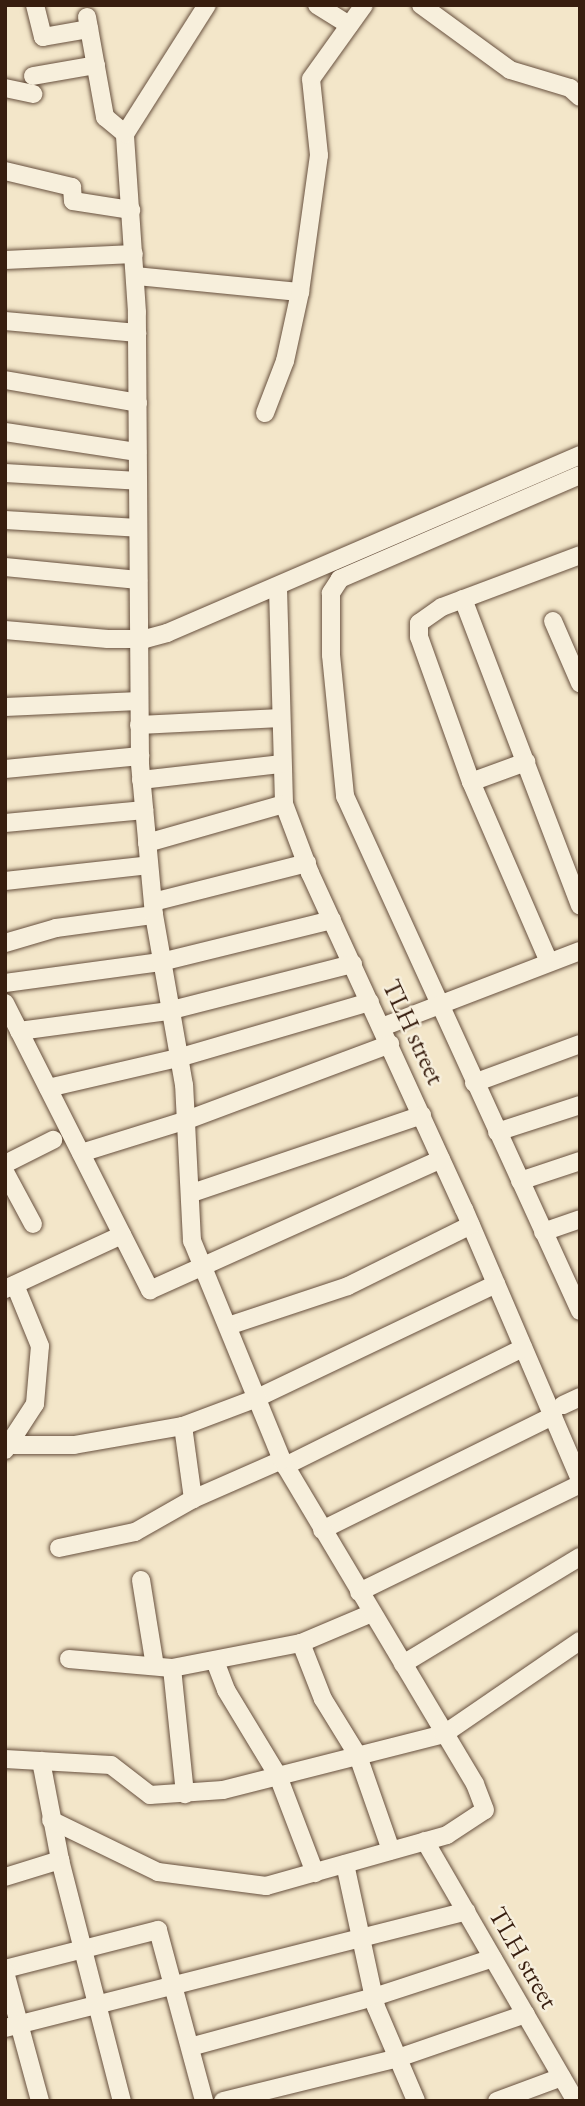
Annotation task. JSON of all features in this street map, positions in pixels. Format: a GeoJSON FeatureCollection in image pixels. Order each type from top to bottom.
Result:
{"type":"FeatureCollection","features":[{"type":"Feature","properties":{"kind":"street"},"geometry":{"type":"LineString","coordinates":[[35,5],[43,37],[88,23],[105,117],[125,134]]}},
{"type":"Feature","properties":{"kind":"street"},"geometry":{"type":"LineString","coordinates":[[51,1820],[158,1872],[266,1886],[447,1835],[485,1810],[444,1734],[284,1463],[257,1398],[234,1353],[229,1326],[201,1270],[192,1241],[187,1120],[161,962],[141,780],[136,276],[125,134],[207,5]]}},
{"type":"Feature","properties":{"kind":"street"},"geometry":{"type":"LineString","coordinates":[[317,5],[349,25]]}},
{"type":"Feature","properties":{"kind":"street"},"geometry":{"type":"LineString","coordinates":[[265,414],[285,361],[300,292],[319,155],[311,79],[365,5]]}},
{"type":"Feature","properties":{"kind":"street"},"geometry":{"type":"LineString","coordinates":[[421,5],[510,70],[570,88],[580,97]]}},
{"type":"Feature","properties":{"kind":"street"},"geometry":{"type":"LineString","coordinates":[[33,76],[96,65]]}},
{"type":"Feature","properties":{"kind":"street"},"geometry":{"type":"LineString","coordinates":[[5,88],[33,94]]}},
{"type":"Feature","properties":{"kind":"street"},"geometry":{"type":"LineString","coordinates":[[5,171],[72,187],[73,201],[131,210]]}},
{"type":"Feature","properties":{"kind":"street"},"geometry":{"type":"LineString","coordinates":[[5,260],[134,254]]}},
{"type":"Feature","properties":{"kind":"street"},"geometry":{"type":"LineString","coordinates":[[136,276],[300,292]]}},
{"type":"Feature","properties":{"kind":"street"},"geometry":{"type":"LineString","coordinates":[[5,321],[137,333]]}},
{"type":"Feature","properties":{"kind":"street"},"geometry":{"type":"LineString","coordinates":[[5,380],[138,403]]}},
{"type":"Feature","properties":{"kind":"street"},"geometry":{"type":"LineString","coordinates":[[5,432],[138,452]]}},
{"type":"Feature","properties":{"kind":"street"},"geometry":{"type":"LineString","coordinates":[[5,631],[138,639],[167,633],[278,588],[580,455]]}},
{"type":"Feature","properties":{"kind":"street"},"geometry":{"type":"LineString","coordinates":[[5,473],[138,481]]}},
{"type":"Feature","properties":{"kind":"street"},"geometry":{"type":"LineString","coordinates":[[580,475],[340,579],[332,587],[331,655],[345,796],[543,1232],[575,1287],[580,1311]]}},
{"type":"Feature","properties":{"kind":"street"},"geometry":{"type":"LineString","coordinates":[[5,520],[138,528]]}},
{"type":"Feature","properties":{"kind":"street"},"geometry":{"type":"LineString","coordinates":[[549,962],[471,782],[419,637],[419,622],[427,615],[463,599],[580,555]]}},
{"type":"Feature","properties":{"kind":"street"},"geometry":{"type":"LineString","coordinates":[[5,566],[138,580]]}},
{"type":"Feature","properties":{"kind":"street","name":"TLH street"},"geometry":{"type":"LineString","coordinates":[[278,588],[284,804],[332,920],[422,1115],[523,1348],[565,1406],[580,1482]]}},
{"type":"Feature","properties":{"kind":"street"},"geometry":{"type":"LineString","coordinates":[[463,599],[580,905]]}},
{"type":"Feature","properties":{"kind":"street"},"geometry":{"type":"LineString","coordinates":[[553,621],[580,683]]}},
{"type":"Feature","properties":{"kind":"street"},"geometry":{"type":"LineString","coordinates":[[5,707],[139,702]]}},
{"type":"Feature","properties":{"kind":"street"},"geometry":{"type":"LineString","coordinates":[[139,725],[281,718]]}},
{"type":"Feature","properties":{"kind":"street"},"geometry":{"type":"LineString","coordinates":[[5,769],[140,756]]}},
{"type":"Feature","properties":{"kind":"street"},"geometry":{"type":"LineString","coordinates":[[471,782],[526,762]]}},
{"type":"Feature","properties":{"kind":"street"},"geometry":{"type":"LineString","coordinates":[[141,780],[282,764]]}},
{"type":"Feature","properties":{"kind":"street"},"geometry":{"type":"LineString","coordinates":[[147,843],[284,804]]}},
{"type":"Feature","properties":{"kind":"street"},"geometry":{"type":"LineString","coordinates":[[5,823],[144,810]]}},
{"type":"Feature","properties":{"kind":"street"},"geometry":{"type":"LineString","coordinates":[[5,943],[56,928],[154,909],[307,863]]}},
{"type":"Feature","properties":{"kind":"street"},"geometry":{"type":"LineString","coordinates":[[5,881],[149,865]]}},
{"type":"Feature","properties":{"kind":"street"},"geometry":{"type":"LineString","coordinates":[[5,983],[161,962],[332,920]]}},
{"type":"Feature","properties":{"kind":"street"},"geometry":{"type":"LineString","coordinates":[[382,1027],[580,951]]}},
{"type":"Feature","properties":{"kind":"street"},"geometry":{"type":"LineString","coordinates":[[19,1031],[169,1011],[353,964]]}},
{"type":"Feature","properties":{"kind":"street"},"geometry":{"type":"LineString","coordinates":[[48,1088],[178,1058],[370,1002]]}},
{"type":"Feature","properties":{"kind":"street"},"geometry":{"type":"LineString","coordinates":[[6,1007],[150,1290],[201,1270],[441,1158]]}},
{"type":"Feature","properties":{"kind":"street"},"geometry":{"type":"LineString","coordinates":[[81,1153],[187,1120],[390,1044]]}},
{"type":"Feature","properties":{"kind":"street"},"geometry":{"type":"LineString","coordinates":[[474,1083],[580,1044]]}},
{"type":"Feature","properties":{"kind":"street"},"geometry":{"type":"LineString","coordinates":[[497,1132],[580,1105]]}},
{"type":"Feature","properties":{"kind":"street"},"geometry":{"type":"LineString","coordinates":[[192,1193],[422,1115]]}},
{"type":"Feature","properties":{"kind":"street"},"geometry":{"type":"LineString","coordinates":[[5,1164],[53,1140]]}},
{"type":"Feature","properties":{"kind":"street"},"geometry":{"type":"LineString","coordinates":[[520,1181],[580,1161]]}},
{"type":"Feature","properties":{"kind":"street"},"geometry":{"type":"LineString","coordinates":[[5,1172],[33,1224]]}},
{"type":"Feature","properties":{"kind":"street"},"geometry":{"type":"LineString","coordinates":[[543,1232],[580,1219]]}},
{"type":"Feature","properties":{"kind":"street"},"geometry":{"type":"LineString","coordinates":[[229,1326],[348,1286],[471,1225]]}},
{"type":"Feature","properties":{"kind":"street"},"geometry":{"type":"LineString","coordinates":[[6,1447],[35,1404],[40,1346],[10,1287],[122,1235]]}},
{"type":"Feature","properties":{"kind":"street"},"geometry":{"type":"LineString","coordinates":[[6,1447],[75,1445],[183,1426],[257,1398],[496,1284]]}},
{"type":"Feature","properties":{"kind":"street"},"geometry":{"type":"LineString","coordinates":[[59,1548],[135,1532],[193,1499],[284,1463],[523,1348]]}},
{"type":"Feature","properties":{"kind":"street"},"geometry":{"type":"LineString","coordinates":[[322,1530],[565,1406]]}},
{"type":"Feature","properties":{"kind":"street"},"geometry":{"type":"LineString","coordinates":[[183,1426],[193,1499]]}},
{"type":"Feature","properties":{"kind":"street"},"geometry":{"type":"LineString","coordinates":[[359,1592],[580,1482]]}},
{"type":"Feature","properties":{"kind":"street"},"geometry":{"type":"LineString","coordinates":[[403,1664],[580,1557]]}},
{"type":"Feature","properties":{"kind":"street"},"geometry":{"type":"LineString","coordinates":[[141,1580],[164,1667],[185,1794]]}},
{"type":"Feature","properties":{"kind":"street"},"geometry":{"type":"LineString","coordinates":[[69,1658],[164,1667],[215,1661],[302,1643],[372,1613]]}},
{"type":"Feature","properties":{"kind":"street"},"geometry":{"type":"LineString","coordinates":[[5,1759],[111,1765],[150,1794],[185,1794],[278,1776],[444,1734],[580,1641]]}},
{"type":"Feature","properties":{"kind":"street"},"geometry":{"type":"LineString","coordinates":[[302,1643],[323,1699],[358,1756],[391,1850]]}},
{"type":"Feature","properties":{"kind":"street"},"geometry":{"type":"LineString","coordinates":[[215,1661],[226,1690],[278,1776],[315,1873]]}},
{"type":"Feature","properties":{"kind":"street"},"geometry":{"type":"LineString","coordinates":[[41,1761],[60,1860],[122,2101]]}},
{"type":"Feature","properties":{"kind":"street","name":"TLH street"},"geometry":{"type":"LineString","coordinates":[[425,1841],[576,2101]]}},
{"type":"Feature","properties":{"kind":"street"},"geometry":{"type":"LineString","coordinates":[[5,1877],[60,1860]]}},
{"type":"Feature","properties":{"kind":"street"},"geometry":{"type":"LineString","coordinates":[[345,1864],[374,1997],[416,2101]]}},
{"type":"Feature","properties":{"kind":"street"},"geometry":{"type":"LineString","coordinates":[[12,2026],[172,1983],[362,1940],[466,1911]]}},
{"type":"Feature","properties":{"kind":"street"},"geometry":{"type":"LineString","coordinates":[[40,2101],[12,2026],[5,1971],[82,1947],[158,1930],[204,2101]]}},
{"type":"Feature","properties":{"kind":"street"},"geometry":{"type":"LineString","coordinates":[[190,2047],[374,1997],[493,1958]]}},
{"type":"Feature","properties":{"kind":"street"},"geometry":{"type":"LineString","coordinates":[[223,2101],[398,2058],[526,2014]]}},
{"type":"Feature","properties":{"kind":"street"},"geometry":{"type":"LineString","coordinates":[[497,2101],[562,2077]]}}]}
